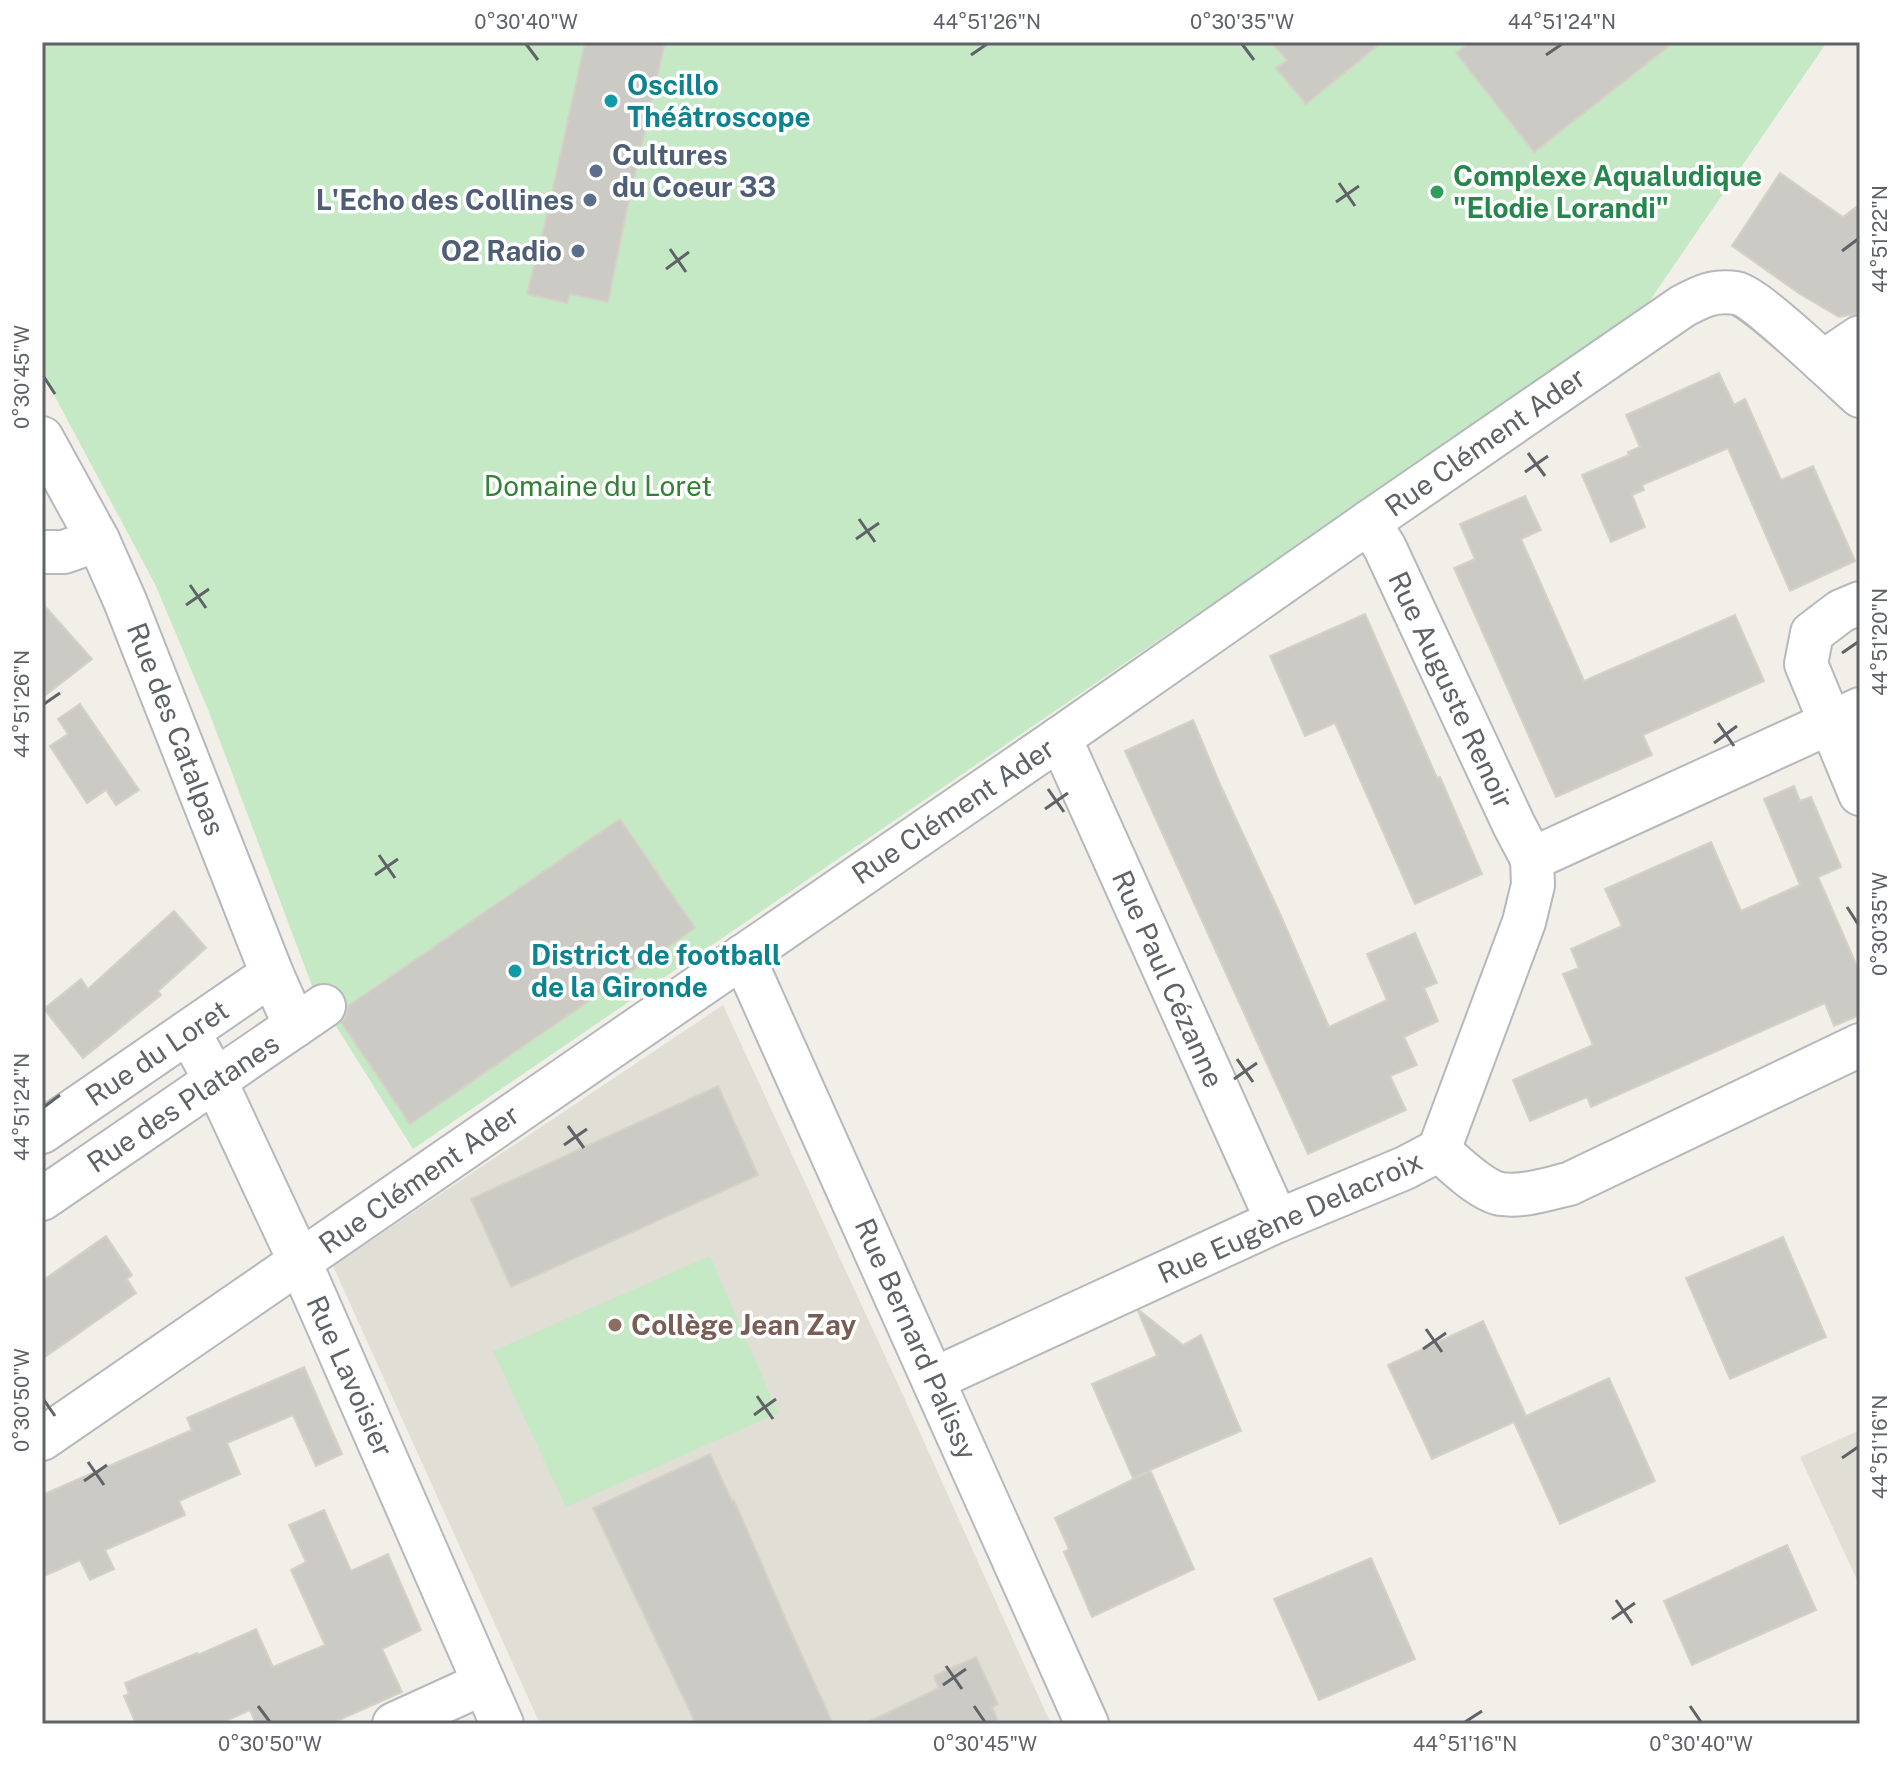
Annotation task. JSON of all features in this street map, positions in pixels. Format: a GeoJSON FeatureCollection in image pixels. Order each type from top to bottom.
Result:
{"type":"FeatureCollection","features":[{"type":"Feature","properties":{"kind":"street","name":"Rue Clément Ader"},"geometry":{"type":"LineString","coordinates":[[42,1439],[1683,306],[1707,293],[1739,293],[1766,312],[1860,396]]}},
{"type":"Feature","properties":{"kind":"street"},"geometry":{"type":"LineString","coordinates":[[1823,362],[1860,337]]}},
{"type":"Feature","properties":{"kind":"street","name":"Rue des Catalpas"},"geometry":{"type":"LineString","coordinates":[[42,438],[98,540],[131,615],[272,974],[310,1016]]}},
{"type":"Feature","properties":{"kind":"street","name":"Rue Auguste Renoir"},"geometry":{"type":"LineString","coordinates":[[1369,522],[1385,548],[1532,859]]}},
{"type":"Feature","properties":{"kind":"street"},"geometry":{"type":"LineString","coordinates":[[42,552],[64,552],[98,540]]}},
{"type":"Feature","properties":{"kind":"street"},"geometry":{"type":"LineString","coordinates":[[1860,603],[1841,611],[1812,633],[1806,664],[1845,716],[1860,794]]}},
{"type":"Feature","properties":{"kind":"street"},"geometry":{"type":"LineString","coordinates":[[1439,1150],[1524,922],[1533,885],[1532,859],[1845,716]]}},
{"type":"Feature","properties":{"kind":"street","name":"Rue Paul Cézanne"},"geometry":{"type":"LineString","coordinates":[[1060,738],[1277,1221]]}},
{"type":"Feature","properties":{"kind":"street","name":"Rue Bernard Palissy"},"geometry":{"type":"LineString","coordinates":[[743,956],[1087,1724]]}},
{"type":"Feature","properties":{"kind":"street","name":"Rue du Loret"},"geometry":{"type":"LineString","coordinates":[[42,1132],[272,974]]}},
{"type":"Feature","properties":{"kind":"street","name":"Rue des Platanes"},"geometry":{"type":"LineString","coordinates":[[49,1179],[215,1080],[310,1016]]}},
{"type":"Feature","properties":{"kind":"street","name":"Rue Lavoisier"},"geometry":{"type":"LineString","coordinates":[[189,1032],[215,1080],[300,1262],[502,1724]]}},
{"type":"Feature","properties":{"kind":"street","name":"Rue Eugène Delacroix"},"geometry":{"type":"LineString","coordinates":[[934,1379],[1439,1150],[1465,1174],[1498,1194],[1529,1194],[1569,1184],[1860,1045]]}},
{"type":"Feature","properties":{"kind":"street"},"geometry":{"type":"LineString","coordinates":[[394,1724],[484,1683]]}},
{"type":"Feature","properties":{"kind":"shaded area","name":"Collège Jean Zay"},"geometry":{"type":"Polygon","coordinates":[[[723,1005],[1051,1724],[540,1724],[333,1266],[723,1005]]]}},
{"type":"Feature","properties":{"kind":"shaded area"},"geometry":{"type":"Polygon","coordinates":[[[1860,1430],[1860,1586],[1800,1457],[1860,1430]]]}},
{"type":"Feature","properties":{"kind":"green space","name":"Domaine du Loret"},"geometry":{"type":"Polygon","coordinates":[[[42,42],[1827,42],[1644,309],[413,1149],[314,991],[209,712],[155,584],[42,376],[42,42]]]}},
{"type":"Feature","properties":{"kind":"green space"},"geometry":{"type":"Polygon","coordinates":[[[710,1256],[778,1413],[566,1507],[493,1351],[710,1256]]]}},
{"type":"Feature","properties":{"kind":"building"},"geometry":{"type":"Polygon","coordinates":[[[585,42],[665,42],[608,302],[570,294],[567,303],[527,294],[585,42]]]}},
{"type":"Feature","properties":{"kind":"building"},"geometry":{"type":"Polygon","coordinates":[[[1271,42],[1382,42],[1306,104],[1276,68],[1287,60],[1271,42]]]}},
{"type":"Feature","properties":{"kind":"building"},"geometry":{"type":"Polygon","coordinates":[[[1470,42],[1674,42],[1534,152],[1456,53],[1470,42]]]}},
{"type":"Feature","properties":{"kind":"building"},"geometry":{"type":"Polygon","coordinates":[[[1780,173],[1843,217],[1860,204],[1860,313],[1839,317],[1732,246],[1780,173]]]}},
{"type":"Feature","properties":{"kind":"building"},"geometry":{"type":"Polygon","coordinates":[[[1719,373],[1734,405],[1745,399],[1781,480],[1813,466],[1855,561],[1790,591],[1728,448],[1642,485],[1644,490],[1632,495],[1645,527],[1611,542],[1582,475],[1629,455],[1628,452],[1640,447],[1626,415],[1719,373]]]}},
{"type":"Feature","properties":{"kind":"building"},"geometry":{"type":"Polygon","coordinates":[[[1525,496],[1541,530],[1521,539],[1584,681],[1735,615],[1764,681],[1643,735],[1652,755],[1556,797],[1454,568],[1475,559],[1460,524],[1525,496]]]}},
{"type":"Feature","properties":{"kind":"building"},"geometry":{"type":"Polygon","coordinates":[[[42,603],[92,659],[42,698],[42,603]]]}},
{"type":"Feature","properties":{"kind":"building"},"geometry":{"type":"Polygon","coordinates":[[[1365,614],[1482,874],[1415,904],[1335,723],[1305,736],[1270,656],[1365,614]]]}},
{"type":"Feature","properties":{"kind":"building"},"geometry":{"type":"Polygon","coordinates":[[[80,704],[139,790],[116,805],[106,790],[87,803],[50,746],[68,734],[58,719],[80,704]]]}},
{"type":"Feature","properties":{"kind":"building"},"geometry":{"type":"Polygon","coordinates":[[[1193,720],[1329,1027],[1387,1000],[1367,954],[1415,933],[1437,983],[1424,988],[1438,1021],[1404,1037],[1417,1065],[1390,1076],[1406,1110],[1308,1154],[1125,751],[1193,720]]]}},
{"type":"Feature","properties":{"kind":"building"},"geometry":{"type":"Polygon","coordinates":[[[1794,786],[1800,801],[1811,797],[1841,867],[1818,877],[1860,973],[1860,1015],[1834,1026],[1825,1003],[1591,1107],[1587,1097],[1530,1121],[1513,1080],[1593,1045],[1563,974],[1579,968],[1571,949],[1622,926],[1605,889],[1711,842],[1741,911],[1800,885],[1764,799],[1794,786]]]}},
{"type":"Feature","properties":{"kind":"building","name":"District de football de la Gironde"},"geometry":{"type":"Polygon","coordinates":[[[620,819],[695,928],[410,1124],[341,1022],[348,1006],[620,819]]]}},
{"type":"Feature","properties":{"kind":"building"},"geometry":{"type":"Polygon","coordinates":[[[174,911],[206,948],[158,991],[161,995],[83,1058],[44,1009],[81,979],[88,989],[174,911]]]}},
{"type":"Feature","properties":{"kind":"building"},"geometry":{"type":"Polygon","coordinates":[[[718,1086],[758,1175],[511,1287],[471,1199],[718,1086]]]}},
{"type":"Feature","properties":{"kind":"building"},"geometry":{"type":"Polygon","coordinates":[[[106,1236],[132,1275],[127,1279],[136,1293],[42,1359],[42,1281],[106,1236]]]}},
{"type":"Feature","properties":{"kind":"building"},"geometry":{"type":"Polygon","coordinates":[[[1783,1237],[1826,1337],[1730,1379],[1686,1278],[1783,1237]]]}},
{"type":"Feature","properties":{"kind":"building"},"geometry":{"type":"Polygon","coordinates":[[[1138,1311],[1183,1345],[1201,1335],[1241,1431],[1150,1470],[1194,1569],[1092,1617],[1064,1552],[1069,1549],[1055,1518],[1150,1471],[1133,1478],[1092,1384],[1157,1356],[1138,1311]]]}},
{"type":"Feature","properties":{"kind":"building"},"geometry":{"type":"Polygon","coordinates":[[[1483,1321],[1526,1416],[1609,1378],[1655,1481],[1560,1524],[1514,1422],[1432,1459],[1388,1365],[1483,1321]]]}},
{"type":"Feature","properties":{"kind":"building"},"geometry":{"type":"Polygon","coordinates":[[[304,1367],[342,1454],[316,1466],[293,1415],[227,1443],[240,1474],[179,1501],[185,1515],[105,1550],[114,1569],[90,1580],[80,1560],[42,1577],[42,1495],[192,1430],[187,1418],[304,1367]]]}},
{"type":"Feature","properties":{"kind":"building"},"geometry":{"type":"Polygon","coordinates":[[[710,1454],[734,1500],[833,1724],[696,1724],[593,1508],[710,1454]]]}},
{"type":"Feature","properties":{"kind":"building"},"geometry":{"type":"Polygon","coordinates":[[[324,1510],[351,1571],[388,1554],[421,1630],[382,1649],[402,1692],[330,1724],[256,1724],[250,1710],[219,1724],[136,1724],[124,1696],[129,1694],[125,1683],[256,1629],[273,1667],[325,1645],[291,1570],[306,1562],[289,1525],[324,1510]]]}},
{"type":"Feature","properties":{"kind":"building"},"geometry":{"type":"Polygon","coordinates":[[[1787,1545],[1816,1610],[1692,1665],[1664,1601],[1787,1545]]]}},
{"type":"Feature","properties":{"kind":"building"},"geometry":{"type":"Polygon","coordinates":[[[1371,1558],[1415,1659],[1319,1700],[1274,1599],[1371,1558]]]}},
{"type":"Feature","properties":{"kind":"building"},"geometry":{"type":"Polygon","coordinates":[[[976,1657],[998,1704],[992,1707],[999,1724],[864,1724],[939,1688],[934,1676],[976,1657]]]}},
{"type":"Feature","properties":{"kind":"place","name":"Oscillo Théâtroscope"},"geometry":{"type":"Point","coordinates":[611,101]}},
{"type":"Feature","properties":{"kind":"place","name":"Cultures du Coeur 33"},"geometry":{"type":"Point","coordinates":[596,171]}},
{"type":"Feature","properties":{"kind":"place","name":"Complexe Aqualudique \"Elodie Lorandi\""},"geometry":{"type":"Point","coordinates":[1437,192]}},
{"type":"Feature","properties":{"kind":"place","name":"L'Echo des Collines"},"geometry":{"type":"Point","coordinates":[590,200]}},
{"type":"Feature","properties":{"kind":"place","name":"O2 Radio"},"geometry":{"type":"Point","coordinates":[578,251]}},
{"type":"Feature","properties":{"kind":"place","name":"District de football de la Gironde"},"geometry":{"type":"Point","coordinates":[515,971]}},
{"type":"Feature","properties":{"kind":"place","name":"Collège Jean Zay"},"geometry":{"type":"Point","coordinates":[615,1325]}}]}
